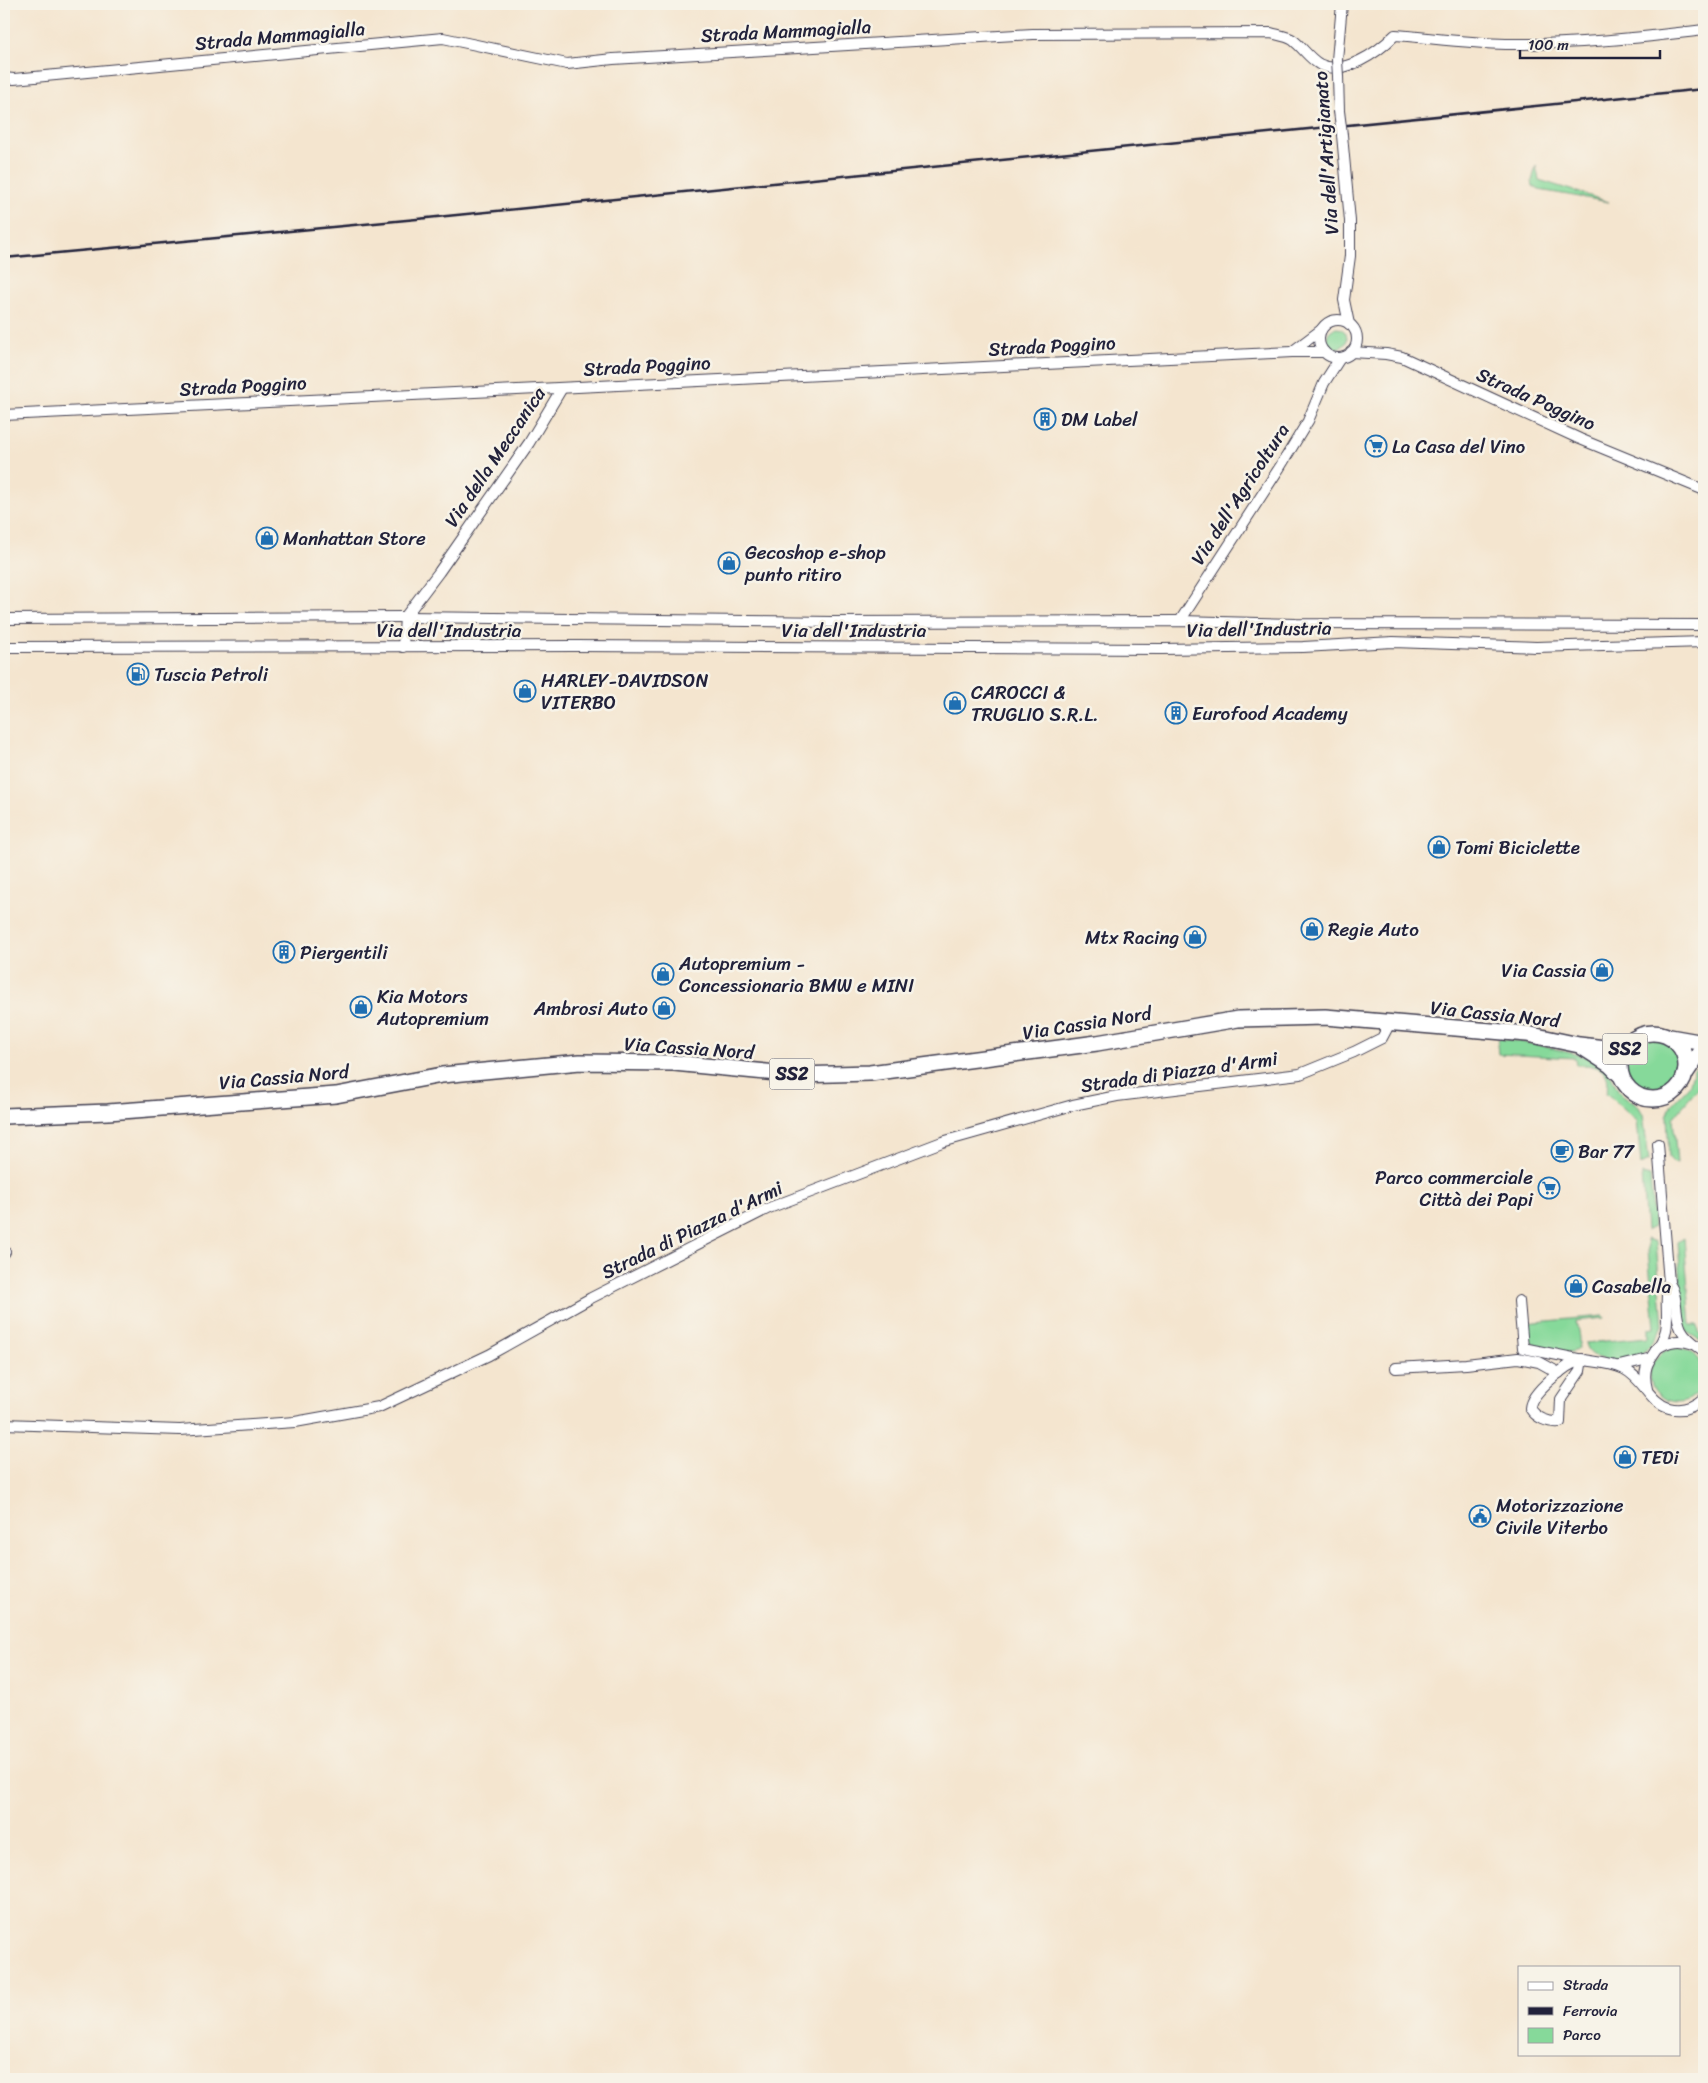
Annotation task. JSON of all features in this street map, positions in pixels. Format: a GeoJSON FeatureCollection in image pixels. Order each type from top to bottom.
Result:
{"type":"FeatureCollection","features":[{"type":"Feature","properties":{"kind":"main road","name":"Via Cassia Nord"},"geometry":{"type":"LineString","coordinates":[[4,1116],[108,1112],[336,1094],[442,1075],[580,1062],[674,1063],[797,1075],[870,1073],[1088,1044],[1238,1020],[1325,1017],[1527,1034],[1579,1045],[1605,1048],[1634,1039]]}},
{"type":"Feature","properties":{"kind":"main road","name":"SS2"},"geometry":{"type":"LineString","coordinates":[[1654,1033],[1668,1037],[1704,1044],[1681,1083],[1672,1094],[1652,1100],[1638,1096],[1633,1093],[1621,1076],[1620,1062],[1625,1049],[1634,1039],[1641,1036],[1654,1033]]}},
{"type":"Feature","properties":{"kind":"main road","name":"SS2"},"geometry":{"type":"LineString","coordinates":[[1668,1037],[1679,1046],[1682,1052],[1686,1065],[1685,1074]]}},
{"type":"Feature","properties":{"kind":"main road","name":"Via Cassia Nord"},"geometry":{"type":"LineString","coordinates":[[1579,1045],[1610,1065],[1621,1076]]}},
{"type":"Feature","properties":{"kind":"street","name":"Via dell'Artigianato"},"geometry":{"type":"LineString","coordinates":[[1342,4],[1337,60],[1339,112],[1350,221],[1350,256],[1344,300]]}},
{"type":"Feature","properties":{"kind":"street","name":"Strada Mammagialla"},"geometry":{"type":"LineString","coordinates":[[4,78],[24,78],[443,38],[567,64],[613,59],[1033,34],[1271,33],[1291,39],[1318,63],[1331,67],[1364,60],[1383,48],[1395,36],[1505,44],[1561,43],[1704,30]]}},
{"type":"Feature","properties":{"kind":"street"},"geometry":{"type":"LineString","coordinates":[[1292,352],[1330,322],[1344,300]]}},
{"type":"Feature","properties":{"kind":"street"},"geometry":{"type":"LineString","coordinates":[[1324,383],[1340,358],[1351,352],[1356,341],[1356,334],[1349,324],[1344,300]]}},
{"type":"Feature","properties":{"kind":"street"},"geometry":{"type":"LineString","coordinates":[[1330,322],[1343,321],[1349,324]]}},
{"type":"Feature","properties":{"kind":"street"},"geometry":{"type":"LineString","coordinates":[[1321,330],[1319,342],[1326,354],[1324,383]]}},
{"type":"Feature","properties":{"kind":"street","name":"Strada Poggino"},"geometry":{"type":"LineString","coordinates":[[4,415],[1292,352],[1326,354]]}},
{"type":"Feature","properties":{"kind":"street","name":"Strada Poggino"},"geometry":{"type":"LineString","coordinates":[[1351,352],[1402,357],[1580,439],[1704,490]]}},
{"type":"Feature","properties":{"kind":"street"},"geometry":{"type":"LineString","coordinates":[[1326,354],[1340,358]]}},
{"type":"Feature","properties":{"kind":"street","name":"Via dell'Agricoltura"},"geometry":{"type":"LineString","coordinates":[[1180,621],[1290,452],[1308,421],[1324,383]]}},
{"type":"Feature","properties":{"kind":"street","name":"Via della Meccanica"},"geometry":{"type":"LineString","coordinates":[[405,618],[528,443],[562,388]]}},
{"type":"Feature","properties":{"kind":"street"},"geometry":{"type":"LineString","coordinates":[[404,647],[405,618]]}},
{"type":"Feature","properties":{"kind":"street","name":"Via dell'Industria"},"geometry":{"type":"LineString","coordinates":[[4,619],[405,618],[822,622],[1180,621],[1306,624],[1704,625]]}},
{"type":"Feature","properties":{"kind":"street","name":"Via dell'Industria"},"geometry":{"type":"LineString","coordinates":[[4,647],[575,646],[1162,649],[1303,647],[1393,642],[1536,647],[1704,642]]}},
{"type":"Feature","properties":{"kind":"street","name":"Strada di Piazza d'Armi"},"geometry":{"type":"LineString","coordinates":[[4,1424],[180,1430],[295,1422],[379,1407],[490,1355],[591,1298],[769,1208],[942,1142],[1073,1104],[1117,1096],[1300,1074],[1354,1052],[1382,1038],[1390,1023]]}},
{"type":"Feature","properties":{"kind":"street"},"geometry":{"type":"LineString","coordinates":[[1658,1144],[1669,1283],[1674,1294],[1681,1329],[1704,1351]]}},
{"type":"Feature","properties":{"kind":"street"},"geometry":{"type":"LineString","coordinates":[[1647,1388],[1644,1379],[1648,1359],[1666,1331],[1667,1290],[1669,1283]]}},
{"type":"Feature","properties":{"kind":"street"},"geometry":{"type":"LineString","coordinates":[[1519,1301],[1523,1348],[1618,1366],[1633,1374],[1660,1404],[1668,1408],[1688,1408],[1704,1398]]}},
{"type":"Feature","properties":{"kind":"street"},"geometry":{"type":"LineString","coordinates":[[1655,1350],[1674,1340],[1695,1344]]}},
{"type":"Feature","properties":{"kind":"street"},"geometry":{"type":"LineString","coordinates":[[1396,1368],[1466,1364],[1518,1358],[1539,1362],[1559,1373]]}},
{"type":"Feature","properties":{"kind":"street"},"geometry":{"type":"LineString","coordinates":[[1618,1366],[1648,1359]]}},
{"type":"Feature","properties":{"kind":"street"},"geometry":{"type":"LineString","coordinates":[[1582,1360],[1580,1370],[1561,1399],[1560,1422],[1548,1421],[1536,1415],[1530,1408],[1535,1395],[1559,1373],[1575,1362],[1582,1360]]}},
{"type":"Feature","properties":{"kind":"green space"},"geometry":{"type":"Polygon","coordinates":[[[1536,166],[1539,180],[1609,202],[1539,190],[1533,186],[1532,181],[1536,166]]]}},
{"type":"Feature","properties":{"kind":"green space"},"geometry":{"type":"Polygon","coordinates":[[[1337,328],[1344,331],[1347,338],[1344,345],[1337,348],[1330,345],[1327,338],[1330,331],[1337,328]]]}},
{"type":"Feature","properties":{"kind":"green space"},"geometry":{"type":"Polygon","coordinates":[[[1499,1038],[1596,1059],[1610,1073],[1619,1092],[1639,1107],[1643,1114],[1649,1161],[1641,1165],[1637,1120],[1606,1093],[1608,1085],[1605,1073],[1596,1067],[1576,1065],[1575,1058],[1498,1054],[1497,1044],[1499,1038]]]}},
{"type":"Feature","properties":{"kind":"green space"},"geometry":{"type":"Polygon","coordinates":[[[1653,1038],[1664,1040],[1673,1046],[1679,1055],[1681,1066],[1679,1077],[1673,1086],[1664,1092],[1653,1094],[1642,1092],[1633,1086],[1627,1077],[1625,1066],[1627,1055],[1633,1046],[1642,1040],[1653,1038]]]}},
{"type":"Feature","properties":{"kind":"green space"},"geometry":{"type":"Polygon","coordinates":[[[1698,1068],[1699,1087],[1673,1118],[1677,1163],[1674,1163],[1669,1158],[1667,1116],[1672,1104],[1689,1086],[1694,1069],[1698,1068]]]}},
{"type":"Feature","properties":{"kind":"green space"},"geometry":{"type":"Polygon","coordinates":[[[1642,1174],[1650,1176],[1654,1227],[1646,1231],[1642,1174]]]}},
{"type":"Feature","properties":{"kind":"green space"},"geometry":{"type":"Polygon","coordinates":[[[1684,1238],[1691,1325],[1698,1325],[1699,1332],[1704,1336],[1704,1343],[1687,1332],[1684,1322],[1678,1242],[1684,1238]]]}},
{"type":"Feature","properties":{"kind":"green space"},"geometry":{"type":"Polygon","coordinates":[[[1647,1239],[1656,1242],[1663,1325],[1655,1340],[1637,1357],[1619,1361],[1604,1360],[1592,1354],[1587,1349],[1585,1343],[1648,1337],[1648,1329],[1655,1328],[1647,1239]]]}},
{"type":"Feature","properties":{"kind":"green space"},"geometry":{"type":"Polygon","coordinates":[[[1603,1316],[1604,1318],[1576,1321],[1579,1342],[1578,1348],[1575,1351],[1562,1352],[1547,1349],[1534,1344],[1527,1335],[1525,1323],[1603,1316]]]}},
{"type":"Feature","properties":{"kind":"green space"},"geometry":{"type":"Polygon","coordinates":[[[1672,1348],[1682,1348],[1692,1352],[1700,1360],[1704,1375],[1700,1390],[1692,1398],[1682,1402],[1672,1402],[1662,1398],[1654,1390],[1650,1380],[1650,1370],[1654,1360],[1662,1352],[1672,1348]]]}},
{"type":"Feature","properties":{"kind":"railway"},"geometry":{"type":"LineString","coordinates":[[4,258],[417,219],[1704,89]]}},
{"type":"Feature","properties":{"kind":"place","name":"DM Label"},"geometry":{"type":"Point","coordinates":[1045,419]}},
{"type":"Feature","properties":{"kind":"place","name":"La Casa del Vino"},"geometry":{"type":"Point","coordinates":[1376,446]}},
{"type":"Feature","properties":{"kind":"place","name":"Manhattan Store"},"geometry":{"type":"Point","coordinates":[267,538]}},
{"type":"Feature","properties":{"kind":"place","name":"Gecoshop e-shop punto ritiro"},"geometry":{"type":"Point","coordinates":[729,563]}},
{"type":"Feature","properties":{"kind":"place","name":"Tuscia Petroli"},"geometry":{"type":"Point","coordinates":[138,674]}},
{"type":"Feature","properties":{"kind":"place","name":"HARLEY-DAVIDSON VITERBO"},"geometry":{"type":"Point","coordinates":[525,691]}},
{"type":"Feature","properties":{"kind":"place","name":"CAROCCI & TRUGLIO S.R.L."},"geometry":{"type":"Point","coordinates":[955,703]}},
{"type":"Feature","properties":{"kind":"place","name":"Eurofood Academy"},"geometry":{"type":"Point","coordinates":[1176,713]}},
{"type":"Feature","properties":{"kind":"place","name":"Tomi Biciclette"},"geometry":{"type":"Point","coordinates":[1439,847]}},
{"type":"Feature","properties":{"kind":"place","name":"Regie Auto"},"geometry":{"type":"Point","coordinates":[1312,929]}},
{"type":"Feature","properties":{"kind":"place","name":"Mtx Racing"},"geometry":{"type":"Point","coordinates":[1195,937]}},
{"type":"Feature","properties":{"kind":"place","name":"Piergentili"},"geometry":{"type":"Point","coordinates":[284,952]}},
{"type":"Feature","properties":{"kind":"place","name":"Via Cassia"},"geometry":{"type":"Point","coordinates":[1602,970]}},
{"type":"Feature","properties":{"kind":"place","name":"Autopremium - Concessionaria BMW e MINI"},"geometry":{"type":"Point","coordinates":[663,974]}},
{"type":"Feature","properties":{"kind":"place","name":"Kia Motors Autopremium"},"geometry":{"type":"Point","coordinates":[361,1007]}},
{"type":"Feature","properties":{"kind":"place","name":"Ambrosi Auto"},"geometry":{"type":"Point","coordinates":[664,1008]}},
{"type":"Feature","properties":{"kind":"place","name":"Bar 77"},"geometry":{"type":"Point","coordinates":[1562,1151]}},
{"type":"Feature","properties":{"kind":"place","name":"Parco commerciale Città dei Papi"},"geometry":{"type":"Point","coordinates":[1549,1188]}},
{"type":"Feature","properties":{"kind":"place","name":"Casabella"},"geometry":{"type":"Point","coordinates":[1576,1286]}},
{"type":"Feature","properties":{"kind":"place","name":"TEDi"},"geometry":{"type":"Point","coordinates":[1625,1457]}},
{"type":"Feature","properties":{"kind":"place","name":"Motorizzazione Civile Viterbo"},"geometry":{"type":"Point","coordinates":[1480,1516]}}]}
